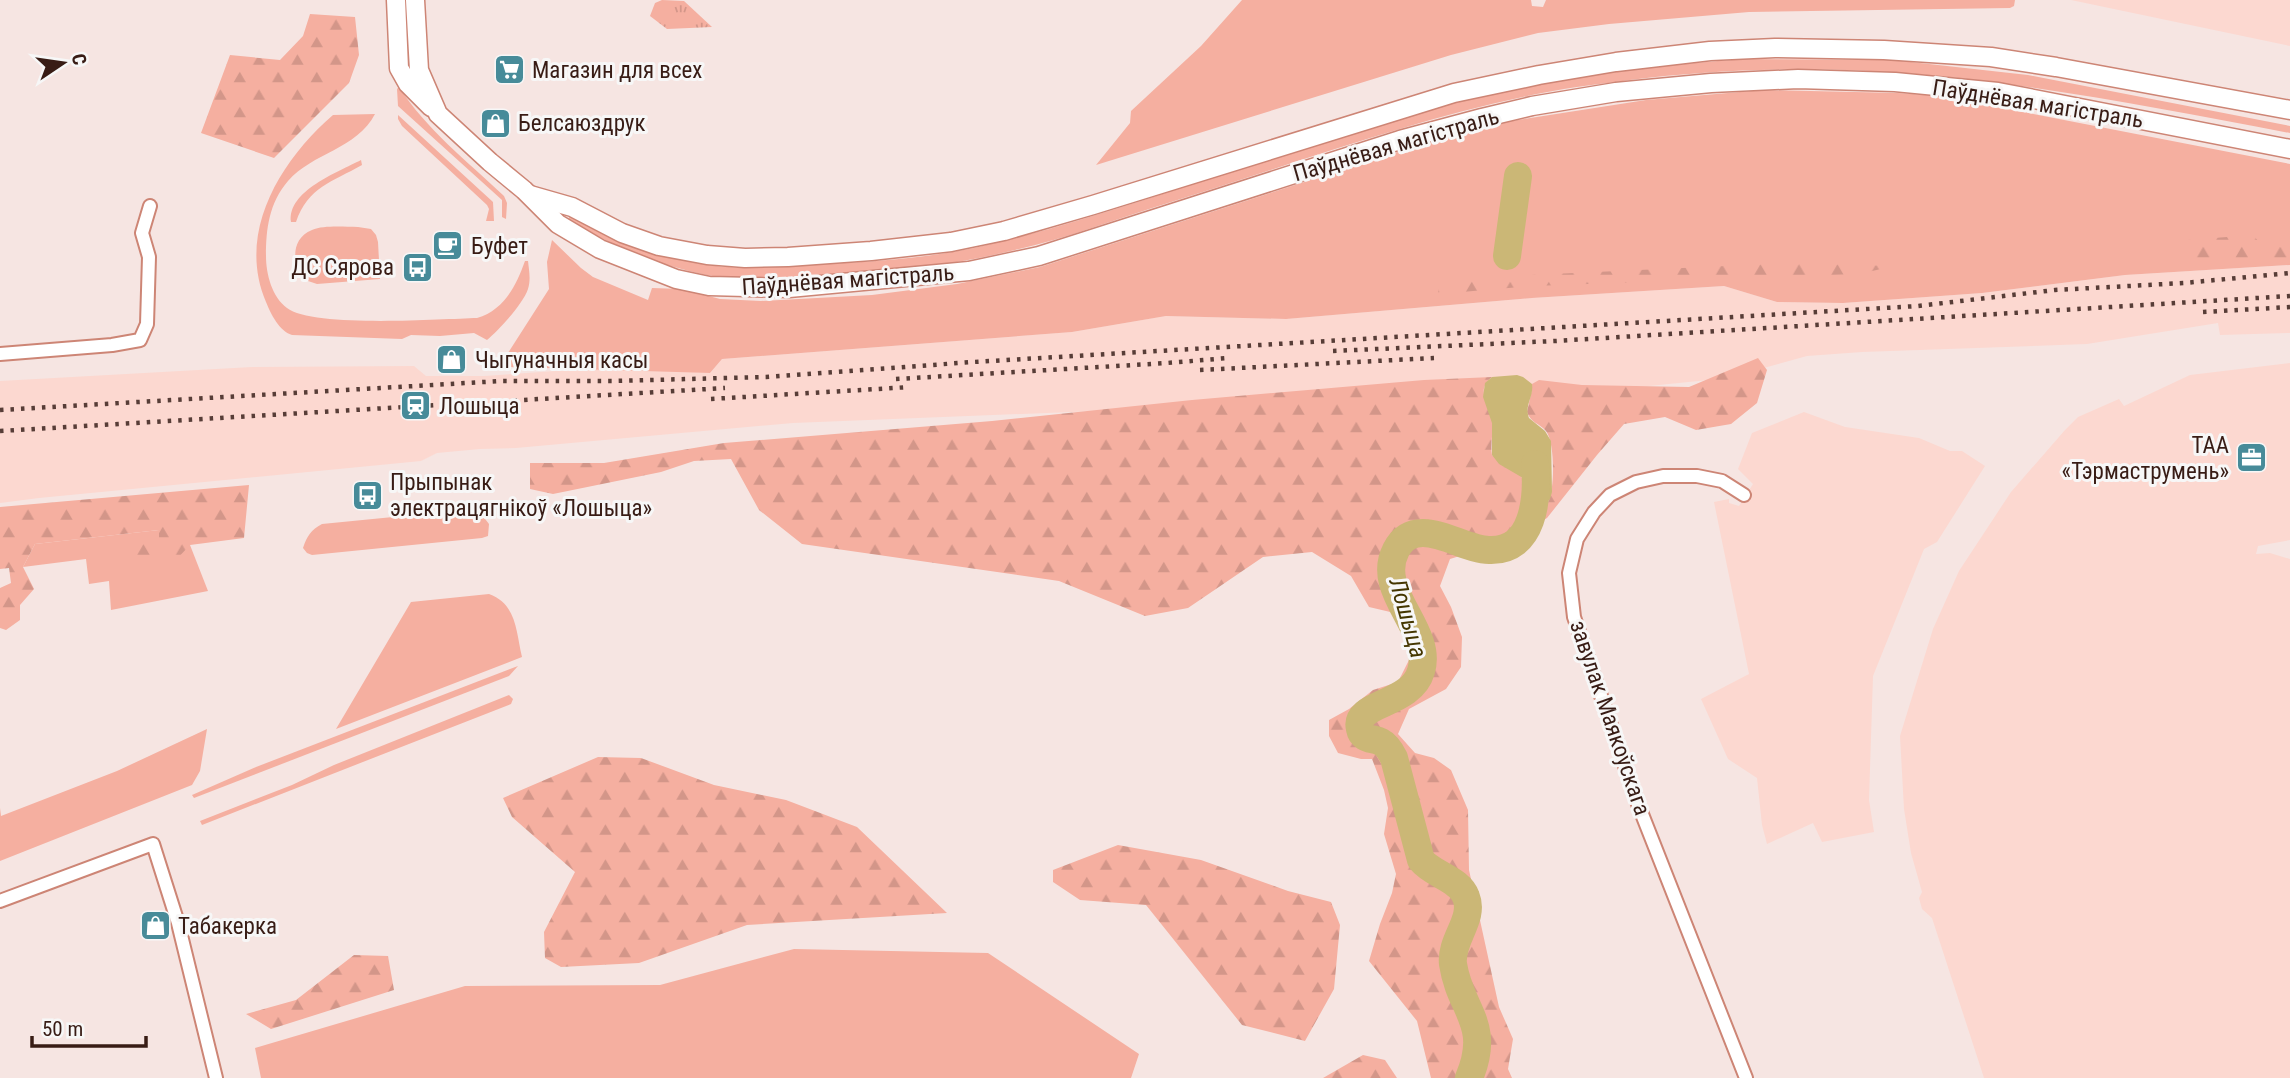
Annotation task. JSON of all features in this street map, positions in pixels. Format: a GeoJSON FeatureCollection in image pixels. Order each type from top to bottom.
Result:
{"type":"FeatureCollection","features":[{"type":"Feature","properties":{"kind":"main road"},"geometry":{"type":"LineString","coordinates":[[396,0],[399,68],[408,84],[490,162],[530,195]]}},
{"type":"Feature","properties":{"kind":"main road"},"geometry":{"type":"LineString","coordinates":[[415,0],[419,70],[438,114]]}},
{"type":"Feature","properties":{"kind":"main road","name":"Паўднёвая магістраль"},"geometry":{"type":"LineString","coordinates":[[530,195],[572,207],[622,233],[659,246],[707,255],[788,257],[951,242],[1004,231],[1093,205],[1454,93],[1616,62],[1775,48],[1884,50],[1991,57],[2056,66],[2290,110]]}},
{"type":"Feature","properties":{"kind":"main road","name":"Паўднёвая магістраль"},"geometry":{"type":"LineString","coordinates":[[530,195],[558,224],[600,249],[676,279],[722,287],[789,288],[854,284],[981,269],[1039,256],[1400,140],[1482,118],[1532,106],[1616,92],[1698,84],[1798,79],[1895,82],[1998,93],[2290,149]]}},
{"type":"Feature","properties":{"kind":"street"},"geometry":{"type":"LineString","coordinates":[[0,354],[112,345],[141,340],[147,324],[149,257],[142,233],[150,206]]}},
{"type":"Feature","properties":{"kind":"street","name":"завулак Маякоўскага"},"geometry":{"type":"LineString","coordinates":[[1744,495],[1722,481],[1697,476],[1663,476],[1636,482],[1610,495],[1594,512],[1577,539],[1569,573],[1574,617],[1638,804],[1745,1078]]}},
{"type":"Feature","properties":{"kind":"street"},"geometry":{"type":"LineString","coordinates":[[0,901],[153,844],[178,923],[216,1078]]}},
{"type":"Feature","properties":{"kind":"shaded area"},"geometry":{"type":"Polygon","coordinates":[[[2071,0],[2290,0],[2290,46],[2071,0]]]}},
{"type":"Feature","properties":{"kind":"shaded area"},"geometry":{"type":"Polygon","coordinates":[[[2290,265],[2290,333],[2220,335],[2218,323],[2087,344],[1807,356],[1728,378],[1600,391],[793,423],[437,453],[421,461],[0,503],[0,381],[252,367],[414,366],[426,376],[484,376],[614,367],[710,373],[722,359],[1072,332],[1166,316],[1286,319],[1532,298],[1724,286],[1777,302],[1843,303],[1982,293],[2125,275],[2290,265]]]}},
{"type":"Feature","properties":{"kind":"shaded area"},"geometry":{"type":"Polygon","coordinates":[[[2290,363],[2290,540],[2258,546],[2256,554],[2270,553],[2290,559],[2290,1078],[1984,1078],[1932,918],[1922,909],[1919,898],[1922,892],[1911,853],[1904,809],[1900,736],[1933,629],[1959,571],[2011,492],[2078,417],[2119,399],[2124,406],[2190,375],[2290,363]]]}},
{"type":"Feature","properties":{"kind":"shaded area"},"geometry":{"type":"Polygon","coordinates":[[[1517,375],[1532,384],[1529,418],[1545,431],[1551,441],[1552,492],[1544,505],[1531,499],[1526,492],[1523,478],[1499,464],[1492,455],[1492,423],[1483,397],[1485,383],[1492,377],[1517,375]]]}},
{"type":"Feature","properties":{"kind":"shaded area"},"geometry":{"type":"Polygon","coordinates":[[[1804,412],[1845,427],[1919,438],[1950,451],[1962,451],[1985,466],[1937,542],[1924,549],[1873,676],[1869,800],[1874,832],[1822,842],[1813,823],[1767,844],[1757,778],[1728,759],[1701,699],[1749,674],[1714,502],[1729,499],[1729,503],[1739,506],[1753,484],[1738,469],[1752,433],[1804,412]]]}},
{"type":"Feature","properties":{"kind":"green space"},"geometry":{"type":"Polygon","coordinates":[[[662,0],[684,1],[712,27],[667,29],[650,16],[655,3],[662,0]]]}},
{"type":"Feature","properties":{"kind":"green space"},"geometry":{"type":"Polygon","coordinates":[[[1242,0],[1531,0],[1532,6],[1543,7],[1546,0],[2015,0],[2014,6],[2010,8],[1749,12],[1538,33],[1451,55],[1096,165],[1130,123],[1131,111],[1201,46],[1242,0]]]}},
{"type":"Feature","properties":{"kind":"green space"},"geometry":{"type":"Polygon","coordinates":[[[310,14],[355,17],[359,55],[349,83],[274,158],[201,133],[230,55],[280,60],[303,36],[310,14]]]}},
{"type":"Feature","properties":{"kind":"green space"},"geometry":{"type":"Polygon","coordinates":[[[1746,59],[1893,60],[2028,75],[2290,126],[2290,133],[2099,98],[1940,76],[1807,69],[1718,72],[1575,87],[1495,103],[1354,143],[1054,240],[970,260],[924,267],[784,278],[753,279],[707,275],[670,266],[635,253],[568,219],[572,214],[633,242],[696,263],[743,268],[880,261],[937,254],[974,248],[1060,226],[1452,103],[1577,78],[1661,66],[1746,59]]]}},
{"type":"Feature","properties":{"kind":"green space"},"geometry":{"type":"Polygon","coordinates":[[[399,87],[434,131],[504,196],[507,203],[506,219],[502,217],[502,200],[398,106],[399,87]]]}},
{"type":"Feature","properties":{"kind":"green space"},"geometry":{"type":"Polygon","coordinates":[[[1763,90],[1941,96],[2290,164],[2290,265],[2125,275],[1982,293],[1843,303],[1777,302],[1724,286],[1532,298],[1286,319],[1166,316],[1072,332],[722,359],[710,373],[510,367],[506,356],[549,289],[547,262],[552,240],[593,277],[648,300],[652,288],[682,289],[720,299],[761,301],[872,295],[957,284],[1040,267],[1404,150],[1511,121],[1646,100],[1763,90]]]}},
{"type":"Feature","properties":{"kind":"green space"},"geometry":{"type":"Polygon","coordinates":[[[375,114],[357,135],[309,164],[282,189],[268,226],[266,263],[271,285],[287,308],[322,318],[408,321],[477,318],[502,303],[518,279],[525,261],[528,261],[530,275],[525,295],[487,340],[474,333],[411,335],[402,339],[292,335],[279,326],[270,312],[258,276],[256,250],[260,224],[281,175],[296,153],[333,115],[375,114]]]}},
{"type":"Feature","properties":{"kind":"green space"},"geometry":{"type":"Polygon","coordinates":[[[398,115],[493,202],[494,221],[486,221],[489,209],[487,205],[402,126],[398,115]]]}},
{"type":"Feature","properties":{"kind":"green space"},"geometry":{"type":"Polygon","coordinates":[[[361,160],[362,165],[314,193],[296,222],[291,222],[292,211],[305,192],[361,160]]]}},
{"type":"Feature","properties":{"kind":"green space"},"geometry":{"type":"Polygon","coordinates":[[[322,227],[371,229],[376,235],[380,279],[317,284],[302,279],[295,252],[305,234],[322,227]]]}},
{"type":"Feature","properties":{"kind":"green space"},"geometry":{"type":"Polygon","coordinates":[[[2253,235],[2264,248],[2290,246],[2290,258],[2176,263],[2175,241],[2253,235]]]}},
{"type":"Feature","properties":{"kind":"green space"},"geometry":{"type":"Polygon","coordinates":[[[1789,263],[1894,266],[1859,274],[1533,286],[1438,294],[1439,284],[1531,275],[1789,263]]]}},
{"type":"Feature","properties":{"kind":"green space"},"geometry":{"type":"Polygon","coordinates":[[[1758,358],[1767,370],[1757,403],[1731,424],[1696,430],[1665,417],[1624,424],[1547,518],[1508,541],[1450,559],[1440,586],[1462,637],[1461,667],[1446,689],[1409,709],[1398,734],[1415,753],[1434,758],[1451,770],[1468,810],[1469,870],[1499,1007],[1513,1039],[1508,1069],[1512,1078],[1431,1078],[1417,1021],[1369,961],[1396,874],[1384,834],[1388,808],[1372,759],[1338,753],[1329,736],[1329,720],[1349,709],[1373,690],[1398,682],[1418,642],[1403,615],[1369,607],[1351,576],[1312,552],[1263,557],[1188,608],[1145,616],[1059,581],[802,544],[759,510],[731,459],[694,461],[661,472],[553,494],[530,489],[530,463],[604,463],[724,443],[992,421],[1424,380],[1492,377],[1484,387],[1484,397],[1492,419],[1492,455],[1520,474],[1524,482],[1548,502],[1553,477],[1551,445],[1546,431],[1533,421],[1527,412],[1532,384],[1539,380],[1582,385],[1689,387],[1758,358]]]}},
{"type":"Feature","properties":{"kind":"green space"},"geometry":{"type":"Polygon","coordinates":[[[249,485],[244,538],[190,545],[173,563],[134,555],[133,544],[159,540],[159,530],[35,544],[23,567],[34,589],[20,605],[20,620],[6,630],[0,628],[0,588],[11,583],[9,568],[0,569],[0,507],[249,485]]]}},
{"type":"Feature","properties":{"kind":"green space"},"geometry":{"type":"Polygon","coordinates":[[[469,511],[482,516],[489,524],[488,536],[312,555],[303,548],[310,534],[322,524],[469,511]]]}},
{"type":"Feature","properties":{"kind":"green space"},"geometry":{"type":"Polygon","coordinates":[[[159,530],[159,540],[190,545],[208,591],[111,610],[109,581],[89,584],[86,559],[23,567],[35,544],[159,530]]]}},
{"type":"Feature","properties":{"kind":"green space"},"geometry":{"type":"Polygon","coordinates":[[[489,594],[510,612],[522,657],[336,729],[411,602],[489,594]]]}},
{"type":"Feature","properties":{"kind":"green space"},"geometry":{"type":"Polygon","coordinates":[[[518,666],[509,676],[194,798],[192,795],[256,767],[518,666]]]}},
{"type":"Feature","properties":{"kind":"green space"},"geometry":{"type":"Polygon","coordinates":[[[509,695],[513,699],[511,704],[202,825],[200,821],[292,785],[334,765],[509,695]]]}},
{"type":"Feature","properties":{"kind":"green space"},"geometry":{"type":"Polygon","coordinates":[[[207,729],[200,771],[192,785],[0,861],[0,808],[1,816],[117,771],[207,729]]]}},
{"type":"Feature","properties":{"kind":"green space"},"geometry":{"type":"Polygon","coordinates":[[[598,757],[641,758],[714,785],[786,800],[857,827],[947,913],[747,925],[639,963],[561,967],[545,958],[544,932],[575,872],[512,817],[503,798],[598,757]]]}},
{"type":"Feature","properties":{"kind":"green space"},"geometry":{"type":"Polygon","coordinates":[[[1118,845],[1201,860],[1288,891],[1331,902],[1340,925],[1334,989],[1305,1041],[1242,1025],[1146,905],[1080,900],[1053,882],[1053,870],[1118,845]]]}},
{"type":"Feature","properties":{"kind":"green space"},"geometry":{"type":"Polygon","coordinates":[[[794,949],[988,953],[1139,1054],[1131,1078],[261,1078],[255,1048],[465,986],[660,985],[794,949]]]}},
{"type":"Feature","properties":{"kind":"green space"},"geometry":{"type":"Polygon","coordinates":[[[354,955],[388,956],[394,990],[271,1029],[246,1014],[296,1000],[354,955]]]}},
{"type":"Feature","properties":{"kind":"green space"},"geometry":{"type":"Polygon","coordinates":[[[1363,1055],[1385,1060],[1397,1078],[1323,1078],[1363,1055]]]}},
{"type":"Feature","properties":{"kind":"waterway","name":"Лошыца"},"geometry":{"type":"LineString","coordinates":[[1507,256],[1518,176]]}},
{"type":"Feature","properties":{"kind":"waterway","name":"Лошыца"},"geometry":{"type":"LineString","coordinates":[[1469,1078],[1475,1059],[1476,1030],[1453,964],[1455,946],[1467,913],[1466,897],[1452,881],[1432,870],[1421,860],[1394,758],[1383,743],[1361,733],[1360,720],[1365,713],[1406,691],[1421,671],[1423,656],[1419,641],[1392,581],[1391,566],[1396,550],[1405,539],[1415,534],[1427,533],[1489,550],[1504,548],[1516,542],[1524,533],[1534,507],[1535,464]]}},
{"type":"Feature","properties":{"kind":"railway"},"geometry":{"type":"LineString","coordinates":[[0,410],[501,381],[766,377],[973,362],[1918,306],[2055,290],[2184,283],[2290,273]]}},
{"type":"Feature","properties":{"kind":"railway"},"geometry":{"type":"LineString","coordinates":[[1333,351],[1555,341],[2290,296]]}},
{"type":"Feature","properties":{"kind":"railway"},"geometry":{"type":"LineString","coordinates":[[2203,312],[2290,307]]}},
{"type":"Feature","properties":{"kind":"railway"},"geometry":{"type":"LineString","coordinates":[[896,379],[1228,358]]}},
{"type":"Feature","properties":{"kind":"railway"},"geometry":{"type":"LineString","coordinates":[[1200,370],[1434,358]]}},
{"type":"Feature","properties":{"kind":"railway"},"geometry":{"type":"LineString","coordinates":[[711,399],[910,387]]}},
{"type":"Feature","properties":{"kind":"railway"},"geometry":{"type":"LineString","coordinates":[[0,431],[725,388]]}},
{"type":"Feature","properties":{"kind":"place","name":"Магазин для всех"},"geometry":{"type":"Point","coordinates":[509,70]}},
{"type":"Feature","properties":{"kind":"place","name":"Белсаюздрук"},"geometry":{"type":"Point","coordinates":[495,123]}},
{"type":"Feature","properties":{"kind":"place","name":"Буфет"},"geometry":{"type":"Point","coordinates":[448,246]}},
{"type":"Feature","properties":{"kind":"place","name":"ДС Сярова"},"geometry":{"type":"Point","coordinates":[417,267]}},
{"type":"Feature","properties":{"kind":"place","name":"Чыгуначныя касы"},"geometry":{"type":"Point","coordinates":[452,360]}},
{"type":"Feature","properties":{"kind":"place","name":"Лошыца"},"geometry":{"type":"Point","coordinates":[416,406]}},
{"type":"Feature","properties":{"kind":"place","name":"ТАА «Тэрмаструмень»"},"geometry":{"type":"Point","coordinates":[2252,458]}},
{"type":"Feature","properties":{"kind":"place","name":"Прыпынак электрацягнікоў «Лошыца»"},"geometry":{"type":"Point","coordinates":[367,495]}},
{"type":"Feature","properties":{"kind":"place","name":"Табакерка"},"geometry":{"type":"Point","coordinates":[155,926]}}]}
